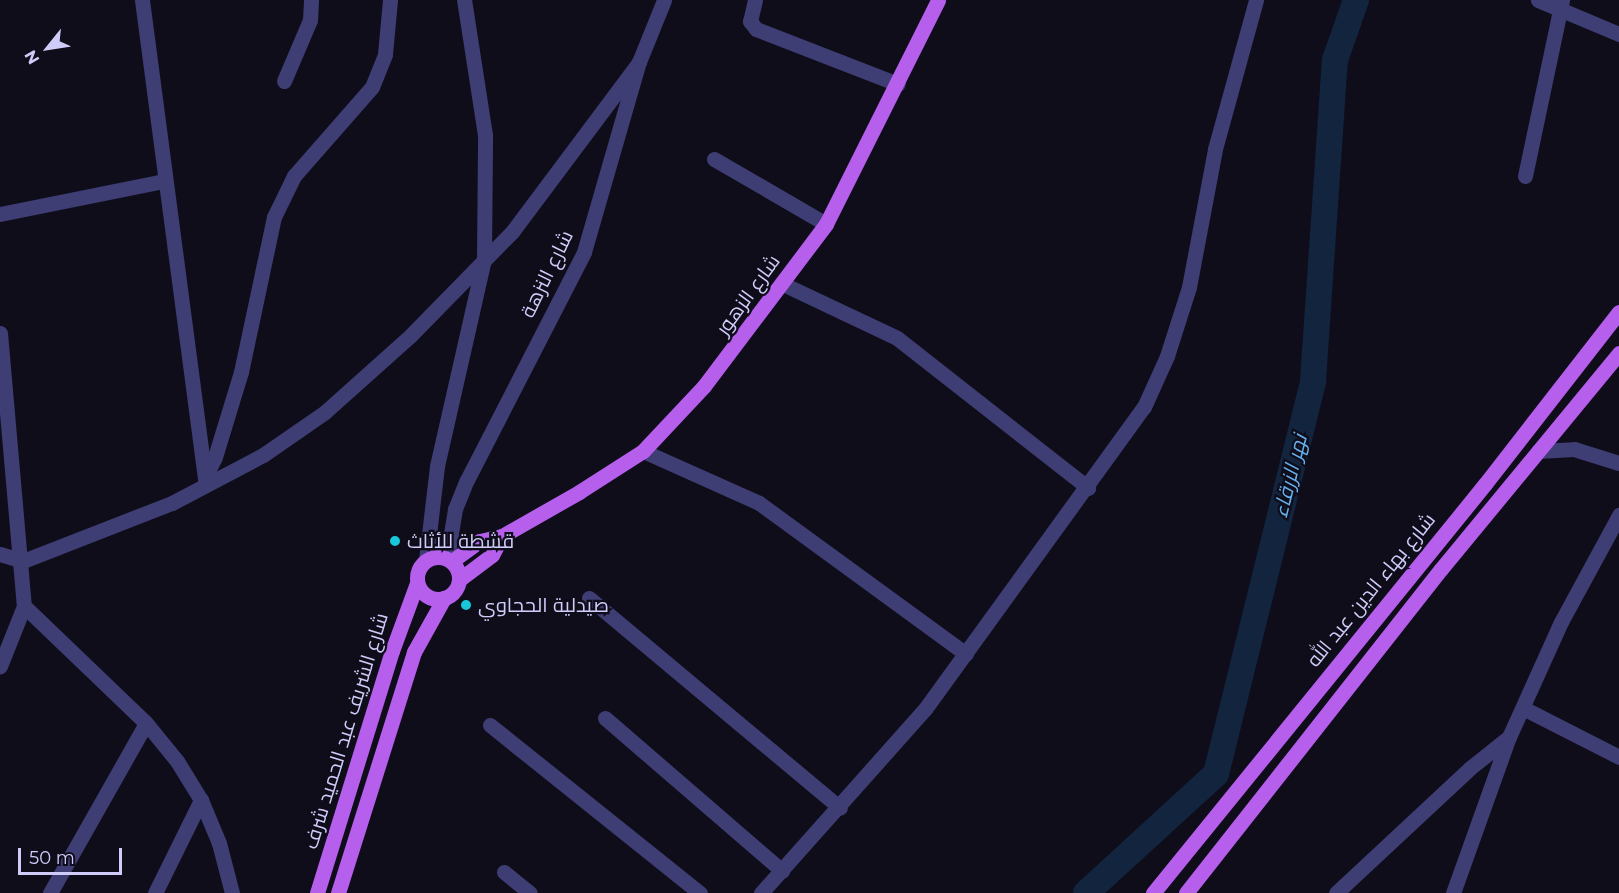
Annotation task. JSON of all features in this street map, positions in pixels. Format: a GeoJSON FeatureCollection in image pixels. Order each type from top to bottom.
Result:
{"type":"FeatureCollection","features":[{"type":"Feature","properties":{"kind":"main road","name":"شارع الزهور"},"geometry":{"type":"LineString","coordinates":[[449,560],[480,541],[502,536],[643,451],[726,361],[826,224],[938,0]]}},
{"type":"Feature","properties":{"kind":"main road","name":"شارع بهاء الدين عبد الله"},"geometry":{"type":"LineString","coordinates":[[1153,893],[1485,484],[1619,312]]}},
{"type":"Feature","properties":{"kind":"main road","name":"شارع بهاء الدين عبد الله"},"geometry":{"type":"LineString","coordinates":[[1185,893],[1500,496],[1619,353]]}},
{"type":"Feature","properties":{"kind":"main road"},"geometry":{"type":"LineString","coordinates":[[1485,484],[1500,496]]}},
{"type":"Feature","properties":{"kind":"main road","name":"شارع الزهور"},"geometry":{"type":"LineString","coordinates":[[460,579],[492,555],[502,536]]}},
{"type":"Feature","properties":{"kind":"main road"},"geometry":{"type":"LineString","coordinates":[[426,560],[449,560],[460,579],[455,592],[444,598],[430,598],[417,583],[418,570],[426,560]]}},
{"type":"Feature","properties":{"kind":"main road","name":"شارع الشريف عبد الحميد شرف"},"geometry":{"type":"LineString","coordinates":[[317,893],[392,651],[417,583]]}},
{"type":"Feature","properties":{"kind":"main road","name":"شارع الشريف عبد الحميد شرف"},"geometry":{"type":"LineString","coordinates":[[338,893],[410,661],[444,598]]}},
{"type":"Feature","properties":{"kind":"street"},"geometry":{"type":"LineString","coordinates":[[142,0],[164,181],[206,482]]}},
{"type":"Feature","properties":{"kind":"street"},"geometry":{"type":"LineString","coordinates":[[284,81],[310,20],[311,0]]}},
{"type":"Feature","properties":{"kind":"street"},"geometry":{"type":"LineString","coordinates":[[206,482],[241,372],[274,217],[294,176],[372,87],[385,54],[390,0]]}},
{"type":"Feature","properties":{"kind":"street"},"geometry":{"type":"LineString","coordinates":[[426,560],[437,466],[484,259],[485,135],[464,0]]}},
{"type":"Feature","properties":{"kind":"street","name":"شارع النزهة"},"geometry":{"type":"LineString","coordinates":[[449,560],[455,509],[467,480],[584,252],[639,62],[664,0]]}},
{"type":"Feature","properties":{"kind":"street"},"geometry":{"type":"LineString","coordinates":[[755,0],[750,21],[756,29],[898,84]]}},
{"type":"Feature","properties":{"kind":"street"},"geometry":{"type":"LineString","coordinates":[[761,893],[840,808],[966,654],[1088,488],[1144,407],[1167,356],[1189,287],[1215,149],[1256,0]]}},
{"type":"Feature","properties":{"kind":"street"},"geometry":{"type":"LineString","coordinates":[[1538,0],[1561,5],[1619,34]]}},
{"type":"Feature","properties":{"kind":"street"},"geometry":{"type":"LineString","coordinates":[[1525,176],[1561,5]]}},
{"type":"Feature","properties":{"kind":"street"},"geometry":{"type":"LineString","coordinates":[[0,554],[22,561],[206,482],[263,455],[325,412],[403,343],[512,232],[639,62]]}},
{"type":"Feature","properties":{"kind":"street"},"geometry":{"type":"LineString","coordinates":[[714,159],[826,224]]}},
{"type":"Feature","properties":{"kind":"street"},"geometry":{"type":"LineString","coordinates":[[0,214],[164,181]]}},
{"type":"Feature","properties":{"kind":"street"},"geometry":{"type":"LineString","coordinates":[[783,284],[897,339],[1088,488]]}},
{"type":"Feature","properties":{"kind":"street"},"geometry":{"type":"LineString","coordinates":[[0,333],[6,472],[22,561],[24,606],[4,648],[0,666]]}},
{"type":"Feature","properties":{"kind":"street"},"geometry":{"type":"LineString","coordinates":[[1538,451],[1574,449],[1619,463]]}},
{"type":"Feature","properties":{"kind":"street"},"geometry":{"type":"LineString","coordinates":[[643,451],[759,503],[966,654]]}},
{"type":"Feature","properties":{"kind":"street"},"geometry":{"type":"LineString","coordinates":[[1453,893],[1509,737],[1561,622],[1619,516]]}},
{"type":"Feature","properties":{"kind":"street"},"geometry":{"type":"LineString","coordinates":[[589,598],[840,808]]}},
{"type":"Feature","properties":{"kind":"street"},"geometry":{"type":"LineString","coordinates":[[24,606],[146,723],[201,800],[219,843],[232,893]]}},
{"type":"Feature","properties":{"kind":"street"},"geometry":{"type":"LineString","coordinates":[[1523,708],[1619,757]]}},
{"type":"Feature","properties":{"kind":"street"},"geometry":{"type":"LineString","coordinates":[[605,718],[782,871]]}},
{"type":"Feature","properties":{"kind":"street"},"geometry":{"type":"LineString","coordinates":[[50,893],[146,723]]}},
{"type":"Feature","properties":{"kind":"street"},"geometry":{"type":"LineString","coordinates":[[490,724],[700,893]]}},
{"type":"Feature","properties":{"kind":"street"},"geometry":{"type":"LineString","coordinates":[[1336,893],[1470,768],[1509,737]]}},
{"type":"Feature","properties":{"kind":"street"},"geometry":{"type":"LineString","coordinates":[[155,893],[201,800]]}},
{"type":"Feature","properties":{"kind":"street"},"geometry":{"type":"LineString","coordinates":[[504,872],[530,893]]}},
{"type":"Feature","properties":{"kind":"waterway","name":"نهر الزرقاء"},"geometry":{"type":"LineString","coordinates":[[1086,893],[1216,774],[1313,381],[1335,60],[1356,0]]}},
{"type":"Feature","properties":{"kind":"place","name":"قشطة للأثاث"},"geometry":{"type":"Point","coordinates":[395,541]}},
{"type":"Feature","properties":{"kind":"place","name":"صيدلية الحجاوي"},"geometry":{"type":"Point","coordinates":[466,605]}}]}
